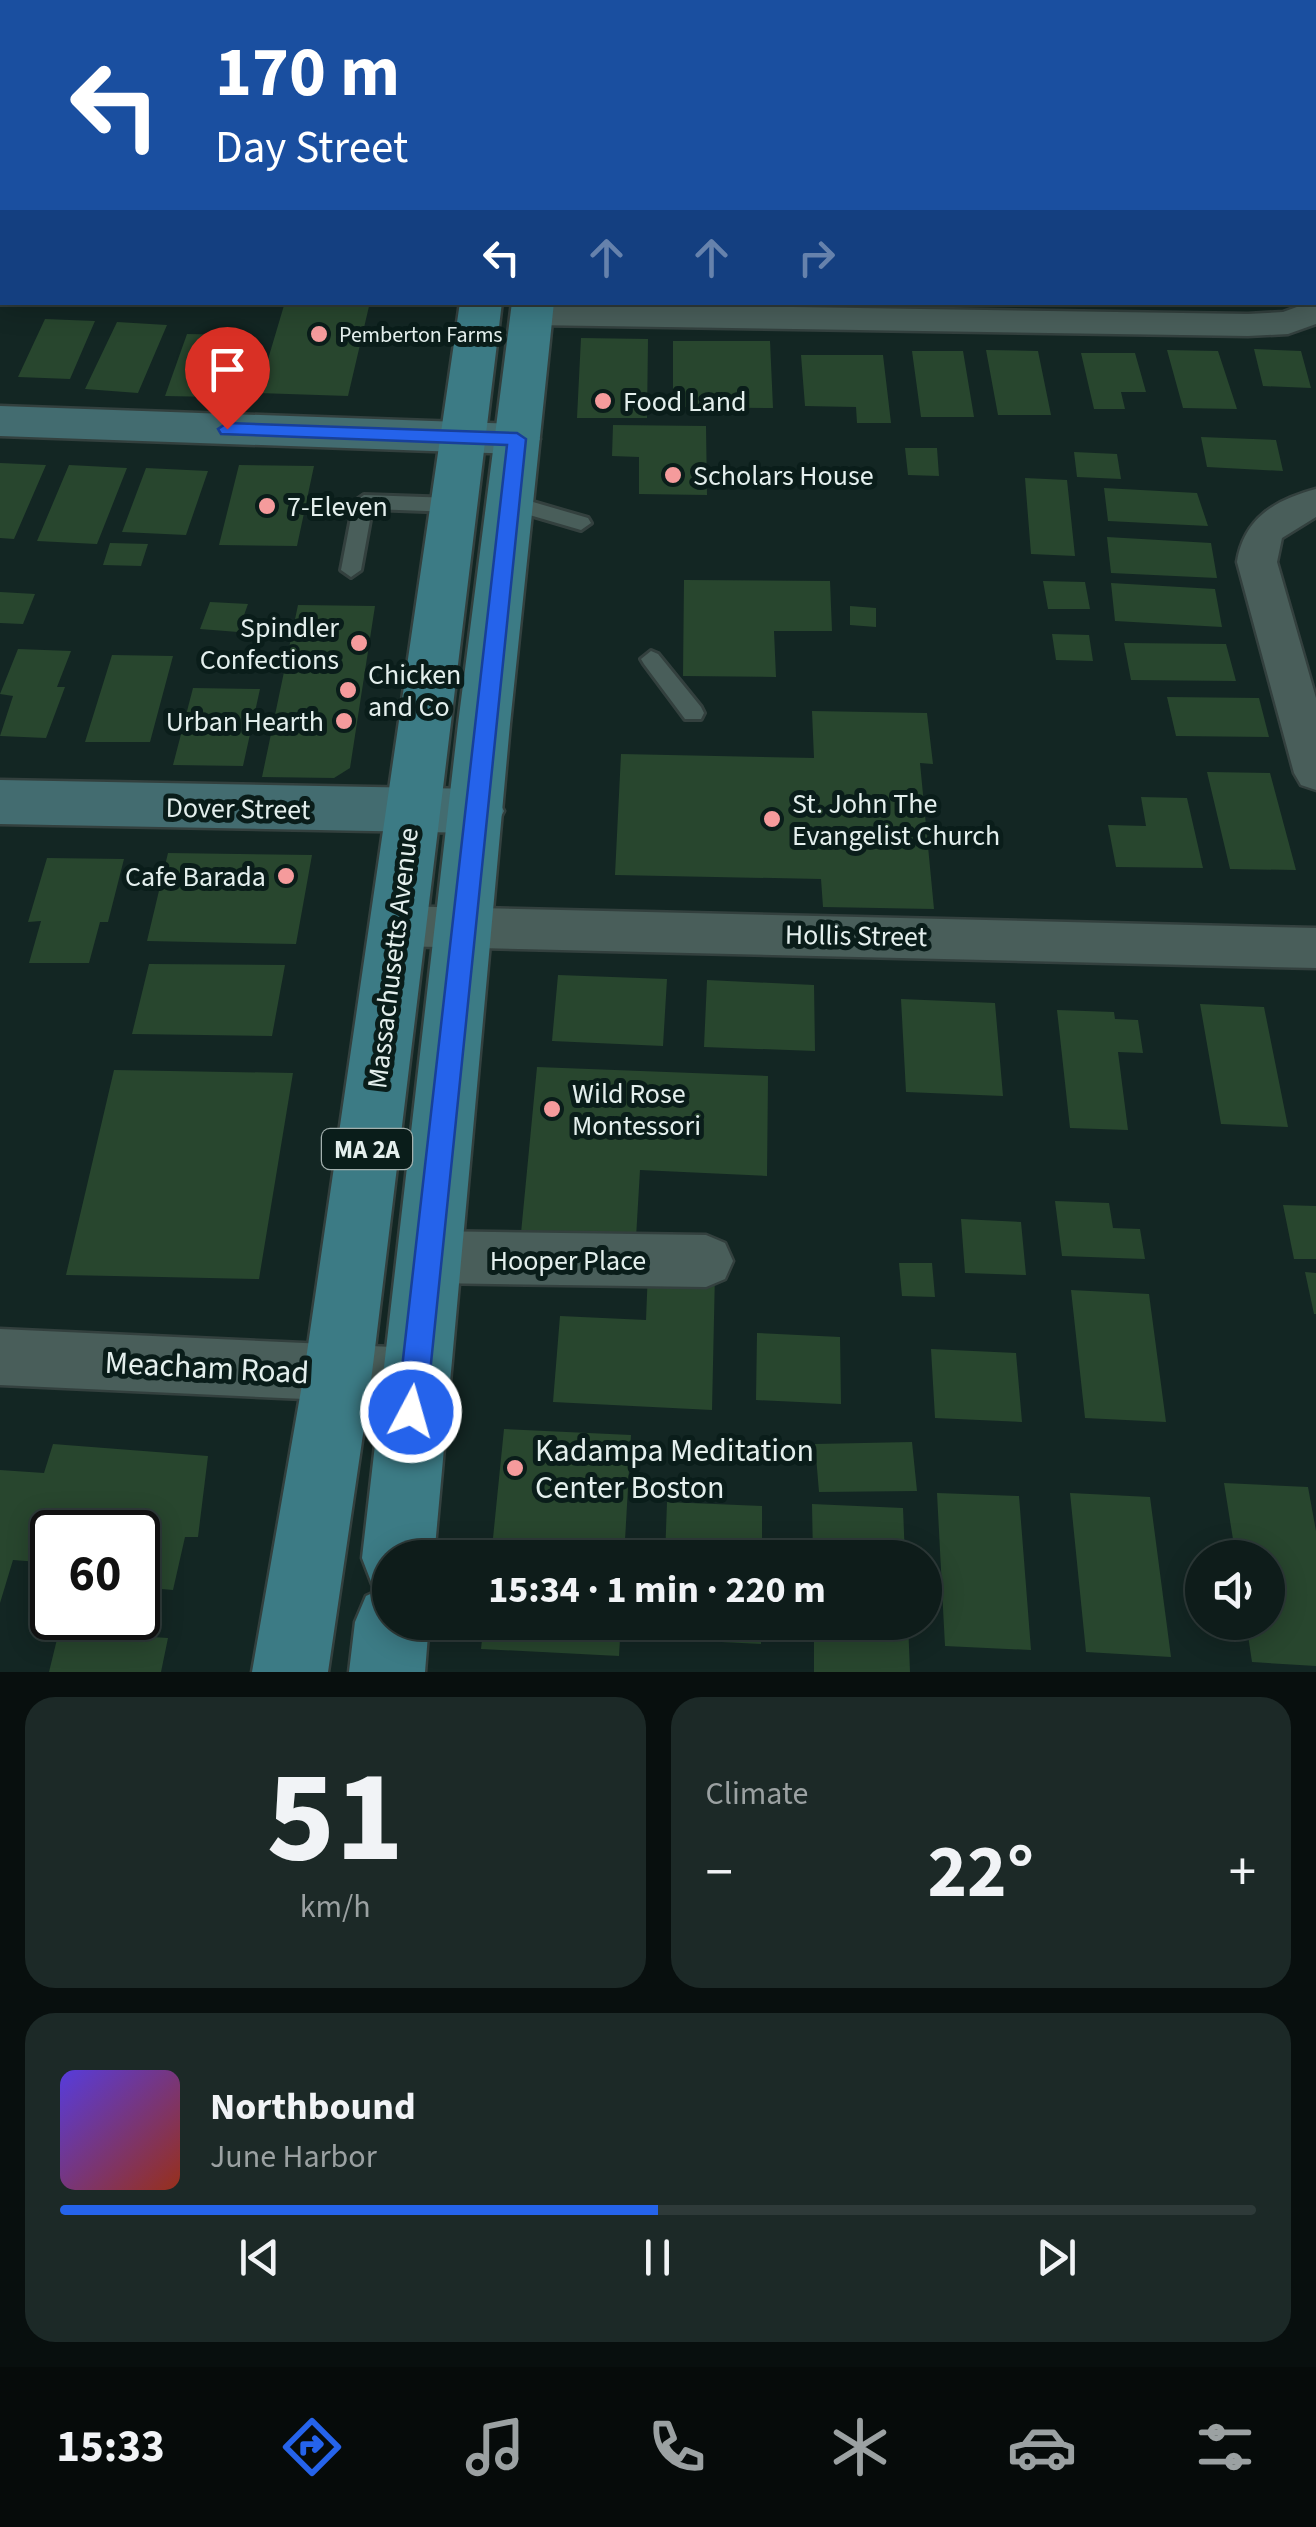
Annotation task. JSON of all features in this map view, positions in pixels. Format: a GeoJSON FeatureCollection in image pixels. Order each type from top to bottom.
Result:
{"type":"FeatureCollection","features":[{"type":"Feature","properties":{"kind":"main road","name":"Massachusetts Avenue"},"geometry":{"type":"LineString","coordinates":[[290,1672],[338,1373],[481,305]]}},
{"type":"Feature","properties":{"kind":"main road","name":"MA 2A"},"geometry":{"type":"LineString","coordinates":[[400,1540],[532,308]]}},
{"type":"Feature","properties":{"kind":"main road"},"geometry":{"type":"LineString","coordinates":[[0,422],[517,439]]}},
{"type":"Feature","properties":{"kind":"main road","name":"Dover Street"},"geometry":{"type":"LineString","coordinates":[[0,802],[477,811]]}},
{"type":"Feature","properties":{"kind":"main road"},"geometry":{"type":"LineString","coordinates":[[387,1672],[390,1640]]}},
{"type":"Feature","properties":{"kind":"street"},"geometry":{"type":"LineString","coordinates":[[532,308],[1248,325],[1288,323],[1316,311]]}},
{"type":"Feature","properties":{"kind":"street"},"geometry":{"type":"LineString","coordinates":[[1316,502],[1272,524],[1259,538],[1258,562],[1316,772]]}},
{"type":"Feature","properties":{"kind":"street","name":"Hollis Street"},"geometry":{"type":"LineString","coordinates":[[396,926],[1316,948]]}},
{"type":"Feature","properties":{"kind":"street","name":"Hooper Place"},"geometry":{"type":"LineString","coordinates":[[430,1257],[706,1261]]}},
{"type":"Feature","properties":{"kind":"street","name":"Meacham Road"},"geometry":{"type":"LineString","coordinates":[[0,1357],[415,1376]]}},
{"type":"Feature","properties":{"kind":"lane"},"geometry":{"type":"LineString","coordinates":[[351,570],[364,502],[453,505]]}},
{"type":"Feature","properties":{"kind":"lane"},"geometry":{"type":"LineString","coordinates":[[509,502],[581,522]]}},
{"type":"Feature","properties":{"kind":"lane"},"geometry":{"type":"LineString","coordinates":[[650,659],[694,713]]}},
{"type":"Feature","properties":{"kind":"building","name":"Pemberton Farms"},"geometry":{"type":"Polygon","coordinates":[[[284,305],[369,305],[348,396],[258,393],[284,305]]]}},
{"type":"Feature","properties":{"kind":"building"},"geometry":{"type":"Polygon","coordinates":[[[45,319],[95,321],[70,379],[18,377],[45,319]]]}},
{"type":"Feature","properties":{"kind":"building"},"geometry":{"type":"Polygon","coordinates":[[[117,322],[167,325],[138,393],[85,389],[117,322]]]}},
{"type":"Feature","properties":{"kind":"building"},"geometry":{"type":"Polygon","coordinates":[[[187,334],[237,335],[217,397],[165,396],[187,334]]]}},
{"type":"Feature","properties":{"kind":"building"},"geometry":{"type":"Polygon","coordinates":[[[581,338],[648,339],[647,418],[577,418],[581,338]]]}},
{"type":"Feature","properties":{"kind":"building"},"geometry":{"type":"Polygon","coordinates":[[[673,341],[770,341],[773,408],[673,407],[673,341]]]}},
{"type":"Feature","properties":{"kind":"building"},"geometry":{"type":"Polygon","coordinates":[[[1254,349],[1301,351],[1311,388],[1263,386],[1254,349]]]}},
{"type":"Feature","properties":{"kind":"building"},"geometry":{"type":"Polygon","coordinates":[[[986,350],[1038,351],[1051,415],[998,415],[986,350]]]}},
{"type":"Feature","properties":{"kind":"building"},"geometry":{"type":"Polygon","coordinates":[[[1167,350],[1218,351],[1237,409],[1183,408],[1167,350]]]}},
{"type":"Feature","properties":{"kind":"building"},"geometry":{"type":"Polygon","coordinates":[[[912,351],[963,351],[974,417],[921,417],[912,351]]]}},
{"type":"Feature","properties":{"kind":"building"},"geometry":{"type":"Polygon","coordinates":[[[1081,353],[1135,353],[1146,392],[1121,392],[1125,409],[1094,409],[1081,353]]]}},
{"type":"Feature","properties":{"kind":"building"},"geometry":{"type":"Polygon","coordinates":[[[801,355],[883,355],[891,423],[857,423],[856,407],[805,406],[801,355]]]}},
{"type":"Feature","properties":{"kind":"building","name":"Scholars House"},"geometry":{"type":"Polygon","coordinates":[[[613,425],[706,426],[707,495],[639,494],[639,457],[612,456],[613,425]]]}},
{"type":"Feature","properties":{"kind":"building"},"geometry":{"type":"Polygon","coordinates":[[[1201,437],[1276,440],[1283,471],[1207,467],[1201,437]]]}},
{"type":"Feature","properties":{"kind":"building"},"geometry":{"type":"Polygon","coordinates":[[[905,448],[937,448],[939,476],[908,475],[905,448]]]}},
{"type":"Feature","properties":{"kind":"building"},"geometry":{"type":"Polygon","coordinates":[[[1074,452],[1117,454],[1121,479],[1077,477],[1074,452]]]}},
{"type":"Feature","properties":{"kind":"building"},"geometry":{"type":"Polygon","coordinates":[[[0,463],[46,465],[14,539],[0,538],[0,463]]]}},
{"type":"Feature","properties":{"kind":"building"},"geometry":{"type":"Polygon","coordinates":[[[69,465],[127,468],[97,544],[37,541],[69,465]]]}},
{"type":"Feature","properties":{"kind":"building","name":"7-Eleven"},"geometry":{"type":"Polygon","coordinates":[[[239,465],[314,466],[297,546],[219,545],[239,465]]]}},
{"type":"Feature","properties":{"kind":"building"},"geometry":{"type":"Polygon","coordinates":[[[146,468],[208,471],[186,535],[122,532],[146,468]]]}},
{"type":"Feature","properties":{"kind":"building"},"geometry":{"type":"Polygon","coordinates":[[[1025,478],[1067,480],[1075,556],[1031,554],[1025,478]]]}},
{"type":"Feature","properties":{"kind":"building"},"geometry":{"type":"Polygon","coordinates":[[[1104,488],[1197,493],[1208,526],[1108,521],[1104,488]]]}},
{"type":"Feature","properties":{"kind":"building"},"geometry":{"type":"Polygon","coordinates":[[[1107,537],[1211,543],[1217,578],[1111,573],[1107,537]]]}},
{"type":"Feature","properties":{"kind":"building"},"geometry":{"type":"Polygon","coordinates":[[[110,543],[148,544],[141,566],[103,565],[110,543]]]}},
{"type":"Feature","properties":{"kind":"building"},"geometry":{"type":"Polygon","coordinates":[[[684,580],[830,581],[832,631],[774,631],[776,677],[683,676],[684,580]]]}},
{"type":"Feature","properties":{"kind":"building"},"geometry":{"type":"Polygon","coordinates":[[[1043,581],[1085,582],[1090,609],[1048,609],[1043,581]]]}},
{"type":"Feature","properties":{"kind":"building"},"geometry":{"type":"Polygon","coordinates":[[[1111,583],[1215,589],[1222,627],[1115,621],[1111,583]]]}},
{"type":"Feature","properties":{"kind":"building"},"geometry":{"type":"Polygon","coordinates":[[[0,592],[35,594],[23,624],[0,623],[0,592]]]}},
{"type":"Feature","properties":{"kind":"building"},"geometry":{"type":"Polygon","coordinates":[[[210,602],[248,604],[238,632],[200,629],[210,602]]]}},
{"type":"Feature","properties":{"kind":"building"},"geometry":{"type":"Polygon","coordinates":[[[298,605],[375,606],[350,768],[334,778],[262,777],[298,605]]]}},
{"type":"Feature","properties":{"kind":"building"},"geometry":{"type":"Polygon","coordinates":[[[850,606],[876,608],[876,627],[850,625],[850,606]]]}},
{"type":"Feature","properties":{"kind":"building"},"geometry":{"type":"Polygon","coordinates":[[[1052,634],[1089,635],[1093,661],[1056,660],[1052,634]]]}},
{"type":"Feature","properties":{"kind":"building"},"geometry":{"type":"Polygon","coordinates":[[[1124,643],[1226,644],[1236,681],[1131,680],[1124,643]]]}},
{"type":"Feature","properties":{"kind":"building"},"geometry":{"type":"Polygon","coordinates":[[[18,649],[71,651],[57,687],[65,687],[46,738],[0,736],[13,696],[0,694],[18,649]]]}},
{"type":"Feature","properties":{"kind":"building"},"geometry":{"type":"Polygon","coordinates":[[[112,655],[173,656],[150,742],[85,742],[112,655]]]}},
{"type":"Feature","properties":{"kind":"building"},"geometry":{"type":"Polygon","coordinates":[[[193,688],[260,689],[243,766],[173,765],[193,688]]]}},
{"type":"Feature","properties":{"kind":"building"},"geometry":{"type":"Polygon","coordinates":[[[1167,697],[1259,698],[1269,737],[1176,736],[1167,697]]]}},
{"type":"Feature","properties":{"kind":"building","name":"St. John The Evangelist Church"},"geometry":{"type":"Polygon","coordinates":[[[812,711],[927,713],[933,764],[920,763],[934,909],[823,907],[821,879],[615,875],[621,754],[814,758],[812,711]]]}},
{"type":"Feature","properties":{"kind":"building"},"geometry":{"type":"Polygon","coordinates":[[[1207,772],[1270,773],[1296,870],[1230,869],[1207,772]]]}},
{"type":"Feature","properties":{"kind":"building"},"geometry":{"type":"Polygon","coordinates":[[[1141,797],[1187,798],[1203,868],[1116,867],[1108,825],[1146,826],[1141,797]]]}},
{"type":"Feature","properties":{"kind":"building"},"geometry":{"type":"Polygon","coordinates":[[[168,853],[312,855],[296,944],[147,941],[168,853]]]}},
{"type":"Feature","properties":{"kind":"building"},"geometry":{"type":"Polygon","coordinates":[[[47,858],[124,859],[108,922],[100,922],[89,963],[29,963],[41,921],[28,922],[47,858]]]}},
{"type":"Feature","properties":{"kind":"building"},"geometry":{"type":"Polygon","coordinates":[[[149,964],[285,965],[272,1036],[132,1034],[149,964]]]}},
{"type":"Feature","properties":{"kind":"building"},"geometry":{"type":"Polygon","coordinates":[[[558,975],[667,979],[663,1046],[552,1041],[558,975]]]}},
{"type":"Feature","properties":{"kind":"building"},"geometry":{"type":"Polygon","coordinates":[[[707,980],[814,985],[815,1051],[704,1047],[707,980]]]}},
{"type":"Feature","properties":{"kind":"building"},"geometry":{"type":"Polygon","coordinates":[[[901,999],[995,1003],[1003,1096],[906,1092],[901,999]]]}},
{"type":"Feature","properties":{"kind":"building"},"geometry":{"type":"Polygon","coordinates":[[[1200,1004],[1264,1007],[1288,1127],[1221,1124],[1200,1004]]]}},
{"type":"Feature","properties":{"kind":"building"},"geometry":{"type":"Polygon","coordinates":[[[1057,1010],[1114,1012],[1115,1019],[1138,1020],[1143,1053],[1118,1052],[1128,1130],[1070,1128],[1057,1010]]]}},
{"type":"Feature","properties":{"kind":"building"},"geometry":{"type":"Polygon","coordinates":[[[537,1067],[768,1076],[767,1176],[640,1170],[636,1238],[521,1233],[537,1067]]]}},
{"type":"Feature","properties":{"kind":"building"},"geometry":{"type":"Polygon","coordinates":[[[114,1070],[293,1073],[259,1279],[66,1275],[114,1070]]]}},
{"type":"Feature","properties":{"kind":"building"},"geometry":{"type":"Polygon","coordinates":[[[1055,1201],[1109,1203],[1113,1228],[1140,1229],[1145,1259],[1062,1256],[1055,1201]]]}},
{"type":"Feature","properties":{"kind":"building"},"geometry":{"type":"Polygon","coordinates":[[[1283,1205],[1316,1206],[1316,1259],[1294,1259],[1283,1205]]]}},
{"type":"Feature","properties":{"kind":"building"},"geometry":{"type":"Polygon","coordinates":[[[961,1219],[1021,1222],[1026,1275],[965,1273],[961,1219]]]}},
{"type":"Feature","properties":{"kind":"building"},"geometry":{"type":"Polygon","coordinates":[[[899,1263],[932,1263],[935,1297],[902,1296],[899,1263]]]}},
{"type":"Feature","properties":{"kind":"building"},"geometry":{"type":"Polygon","coordinates":[[[648,1270],[715,1272],[712,1410],[553,1402],[560,1316],[646,1320],[648,1270]]]}},
{"type":"Feature","properties":{"kind":"building"},"geometry":{"type":"Polygon","coordinates":[[[1305,1272],[1316,1273],[1316,1314],[1314,1314],[1305,1272]]]}},
{"type":"Feature","properties":{"kind":"building"},"geometry":{"type":"Polygon","coordinates":[[[1071,1290],[1149,1294],[1166,1422],[1085,1418],[1071,1290]]]}},
{"type":"Feature","properties":{"kind":"building"},"geometry":{"type":"Polygon","coordinates":[[[757,1333],[840,1337],[841,1404],[756,1400],[757,1333]]]}},
{"type":"Feature","properties":{"kind":"building"},"geometry":{"type":"Polygon","coordinates":[[[931,1349],[1016,1353],[1022,1422],[935,1418],[931,1349]]]}},
{"type":"Feature","properties":{"kind":"building"},"geometry":{"type":"Polygon","coordinates":[[[504,1429],[631,1435],[625,1540],[493,1540],[504,1429]]]}},
{"type":"Feature","properties":{"kind":"building"},"geometry":{"type":"Polygon","coordinates":[[[912,1442],[917,1491],[819,1492],[815,1444],[912,1442]]]}},
{"type":"Feature","properties":{"kind":"building"},"geometry":{"type":"Polygon","coordinates":[[[53,1444],[208,1456],[198,1537],[185,1537],[173,1590],[160,1589],[160,1510],[30,1510],[30,1561],[13,1560],[0,1603],[0,1470],[44,1473],[53,1444]]]}},
{"type":"Feature","properties":{"kind":"building"},"geometry":{"type":"Polygon","coordinates":[[[1224,1483],[1308,1487],[1316,1531],[1316,1666],[1252,1662],[1249,1640],[1285,1640],[1285,1540],[1233,1540],[1224,1483]]]}},
{"type":"Feature","properties":{"kind":"building"},"geometry":{"type":"Polygon","coordinates":[[[937,1493],[1019,1496],[1031,1650],[945,1646],[937,1493]]]}},
{"type":"Feature","properties":{"kind":"building"},"geometry":{"type":"Polygon","coordinates":[[[1070,1493],[1150,1497],[1171,1657],[1086,1652],[1070,1493]]]}},
{"type":"Feature","properties":{"kind":"building"},"geometry":{"type":"Polygon","coordinates":[[[667,1502],[762,1506],[762,1540],[666,1540],[667,1502]]]}},
{"type":"Feature","properties":{"kind":"building"},"geometry":{"type":"Polygon","coordinates":[[[812,1504],[903,1508],[904,1540],[813,1540],[812,1504]]]}},
{"type":"Feature","properties":{"kind":"building"},"geometry":{"type":"Polygon","coordinates":[[[168,1638],[161,1672],[49,1672],[57,1640],[168,1638]]]}},
{"type":"Feature","properties":{"kind":"building"},"geometry":{"type":"Polygon","coordinates":[[[482,1640],[620,1640],[619,1656],[481,1649],[482,1640]]]}},
{"type":"Feature","properties":{"kind":"building"},"geometry":{"type":"Polygon","coordinates":[[[682,1640],[761,1640],[761,1644],[682,1640]]]}},
{"type":"Feature","properties":{"kind":"building"},"geometry":{"type":"Polygon","coordinates":[[[814,1640],[909,1640],[910,1672],[814,1672],[814,1640]]]}},
{"type":"Feature","properties":{"kind":"place","name":"Pemberton Farms"},"geometry":{"type":"Point","coordinates":[319,334]}},
{"type":"Feature","properties":{"kind":"place","name":"Food Land"},"geometry":{"type":"Point","coordinates":[603,401]}},
{"type":"Feature","properties":{"kind":"place","name":"Scholars House"},"geometry":{"type":"Point","coordinates":[673,475]}},
{"type":"Feature","properties":{"kind":"place","name":"7-Eleven"},"geometry":{"type":"Point","coordinates":[267,506]}},
{"type":"Feature","properties":{"kind":"place","name":"Spindler Confections"},"geometry":{"type":"Point","coordinates":[359,643]}},
{"type":"Feature","properties":{"kind":"place","name":"Chicken and Co"},"geometry":{"type":"Point","coordinates":[348,690]}},
{"type":"Feature","properties":{"kind":"place","name":"Urban Hearth"},"geometry":{"type":"Point","coordinates":[344,721]}},
{"type":"Feature","properties":{"kind":"place","name":"St. John The Evangelist Church"},"geometry":{"type":"Point","coordinates":[772,819]}},
{"type":"Feature","properties":{"kind":"place","name":"Cafe Barada"},"geometry":{"type":"Point","coordinates":[286,876]}},
{"type":"Feature","properties":{"kind":"place","name":"Wild Rose Montessori"},"geometry":{"type":"Point","coordinates":[552,1109]}},
{"type":"Feature","properties":{"kind":"place","name":"Kadampa Meditation Center Boston"},"geometry":{"type":"Point","coordinates":[515,1468]}},
{"type":"Feature","properties":{"kind":"route"},"geometry":{"type":"LineString","coordinates":[[227,429],[517,439],[411,1412]]}}]}
